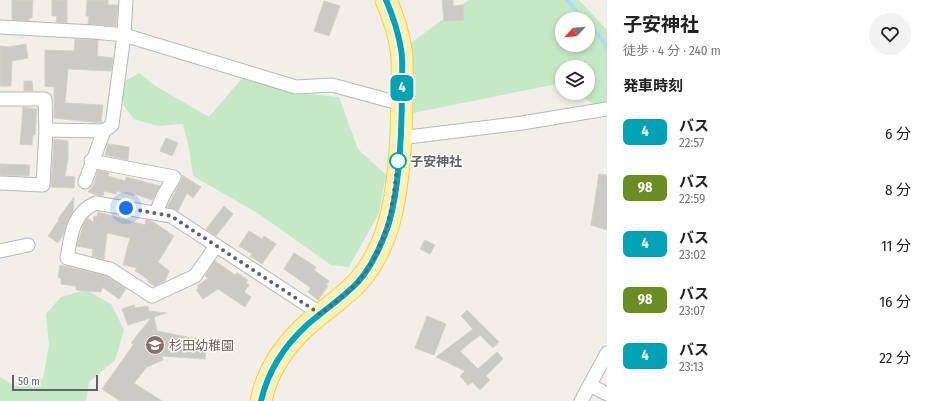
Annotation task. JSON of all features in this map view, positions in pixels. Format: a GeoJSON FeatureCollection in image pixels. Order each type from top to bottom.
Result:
{"type":"FeatureCollection","features":[{"type":"Feature","properties":{"kind":"main road"},"geometry":{"type":"LineString","coordinates":[[261,401],[265,384],[274,364],[286,348],[307,326],[358,282],[372,263],[389,223],[395,186],[400,138],[402,104],[402,50],[395,20],[386,0]]}},
{"type":"Feature","properties":{"kind":"street"},"geometry":{"type":"LineString","coordinates":[[84,182],[104,131],[112,125],[124,35],[126,0]]}},
{"type":"Feature","properties":{"kind":"street"},"geometry":{"type":"LineString","coordinates":[[0,27],[124,35],[296,87],[332,85],[402,104]]}},
{"type":"Feature","properties":{"kind":"street"},"geometry":{"type":"LineString","coordinates":[[0,99],[45,99],[46,130],[43,185],[0,183]]}},
{"type":"Feature","properties":{"kind":"street"},"geometry":{"type":"LineString","coordinates":[[400,138],[522,123],[607,109]]}},
{"type":"Feature","properties":{"kind":"street"},"geometry":{"type":"LineString","coordinates":[[46,130],[104,131]]}},
{"type":"Feature","properties":{"kind":"street"},"geometry":{"type":"LineString","coordinates":[[91,161],[174,177],[156,212]]}},
{"type":"Feature","properties":{"kind":"street"},"geometry":{"type":"LineString","coordinates":[[216,246],[195,276],[152,296],[110,269],[68,258],[73,225],[88,206],[96,203],[156,212],[171,216],[320,314]]}},
{"type":"Feature","properties":{"kind":"street"},"geometry":{"type":"LineString","coordinates":[[0,251],[28,245]]}},
{"type":"Feature","properties":{"kind":"street"},"geometry":{"type":"LineString","coordinates":[[581,401],[607,353]]}},
{"type":"Feature","properties":{"kind":"street"},"geometry":{"type":"LineString","coordinates":[[590,385],[607,394]]}},
{"type":"Feature","properties":{"kind":"green space"},"geometry":{"type":"Polygon","coordinates":[[[469,0],[579,0],[590,12],[555,12],[555,52],[595,52],[595,17],[607,30],[607,113],[588,100],[595,100],[595,60],[555,60],[555,84],[408,114],[407,46],[469,0]]]}},
{"type":"Feature","properties":{"kind":"green space"},"geometry":{"type":"Polygon","coordinates":[[[139,73],[157,87],[209,117],[243,77],[291,92],[339,97],[358,149],[386,175],[379,213],[349,267],[331,265],[259,214],[193,176],[189,148],[183,124],[158,126],[134,119],[122,103],[125,81],[139,73]]]}},
{"type":"Feature","properties":{"kind":"green space"},"geometry":{"type":"Polygon","coordinates":[[[86,290],[111,304],[124,330],[115,360],[89,382],[86,401],[0,401],[0,377],[15,386],[43,379],[49,345],[46,314],[61,297],[86,290]]]}},
{"type":"Feature","properties":{"kind":"building"},"geometry":{"type":"Polygon","coordinates":[[[12,0],[33,0],[32,18],[29,18],[29,21],[12,20],[12,0]]]}},
{"type":"Feature","properties":{"kind":"building"},"geometry":{"type":"Polygon","coordinates":[[[52,0],[67,0],[67,23],[56,22],[57,16],[52,16],[52,0]]]}},
{"type":"Feature","properties":{"kind":"building"},"geometry":{"type":"Polygon","coordinates":[[[87,0],[108,0],[108,5],[118,5],[116,26],[88,24],[89,16],[86,16],[87,0]]]}},
{"type":"Feature","properties":{"kind":"building"},"geometry":{"type":"Polygon","coordinates":[[[442,0],[453,0],[453,6],[463,5],[464,20],[444,21],[442,0]]]}},
{"type":"Feature","properties":{"kind":"building"},"geometry":{"type":"Polygon","coordinates":[[[324,1],[340,6],[329,36],[314,31],[324,1]]]}},
{"type":"Feature","properties":{"kind":"building"},"geometry":{"type":"Polygon","coordinates":[[[75,39],[98,40],[97,56],[113,58],[111,71],[68,69],[65,103],[103,105],[101,123],[54,118],[54,87],[45,86],[45,50],[74,51],[75,39]]]}},
{"type":"Feature","properties":{"kind":"building"},"geometry":{"type":"Polygon","coordinates":[[[26,44],[28,58],[12,61],[11,86],[0,86],[0,46],[9,47],[26,44]]]}},
{"type":"Feature","properties":{"kind":"building"},"geometry":{"type":"Polygon","coordinates":[[[24,81],[32,81],[33,91],[24,91],[24,81]]]}},
{"type":"Feature","properties":{"kind":"building"},"geometry":{"type":"Polygon","coordinates":[[[23,107],[37,109],[35,135],[33,135],[32,145],[20,144],[23,107]]]}},
{"type":"Feature","properties":{"kind":"building"},"geometry":{"type":"Polygon","coordinates":[[[166,138],[178,143],[172,156],[160,151],[166,138]]]}},
{"type":"Feature","properties":{"kind":"building"},"geometry":{"type":"Polygon","coordinates":[[[54,139],[68,141],[68,158],[65,176],[75,177],[74,188],[51,187],[54,139]]]}},
{"type":"Feature","properties":{"kind":"building"},"geometry":{"type":"Polygon","coordinates":[[[108,144],[129,147],[128,160],[105,155],[108,144]]]}},
{"type":"Feature","properties":{"kind":"building"},"geometry":{"type":"Polygon","coordinates":[[[0,164],[30,165],[29,176],[0,175],[0,164]]]}},
{"type":"Feature","properties":{"kind":"building"},"geometry":{"type":"Polygon","coordinates":[[[98,170],[109,173],[108,176],[125,181],[126,177],[160,186],[152,200],[135,194],[134,196],[117,191],[116,194],[104,191],[103,196],[100,196],[88,192],[94,184],[98,170]]]}},
{"type":"Feature","properties":{"kind":"building"},"geometry":{"type":"Polygon","coordinates":[[[599,174],[607,175],[607,230],[591,225],[599,174]]]}},
{"type":"Feature","properties":{"kind":"building"},"geometry":{"type":"Polygon","coordinates":[[[182,175],[201,187],[193,198],[187,193],[178,211],[167,207],[181,181],[182,175]]]}},
{"type":"Feature","properties":{"kind":"building"},"geometry":{"type":"Polygon","coordinates":[[[74,197],[73,212],[58,243],[48,236],[74,197]]]}},
{"type":"Feature","properties":{"kind":"building"},"geometry":{"type":"Polygon","coordinates":[[[224,206],[233,214],[216,236],[206,229],[224,206]]]}},
{"type":"Feature","properties":{"kind":"building"},"geometry":{"type":"Polygon","coordinates":[[[98,212],[145,225],[146,220],[152,221],[174,236],[158,262],[169,271],[165,281],[154,286],[147,281],[148,279],[135,271],[137,268],[123,265],[130,238],[107,233],[104,259],[92,256],[93,249],[77,246],[84,223],[88,218],[93,222],[94,216],[97,217],[98,212]]]}},
{"type":"Feature","properties":{"kind":"building"},"geometry":{"type":"Polygon","coordinates":[[[249,231],[262,239],[264,236],[276,244],[262,264],[250,256],[252,254],[239,246],[249,231]]]}},
{"type":"Feature","properties":{"kind":"building"},"geometry":{"type":"Polygon","coordinates":[[[425,240],[435,245],[430,254],[420,249],[425,240]]]}},
{"type":"Feature","properties":{"kind":"building"},"geometry":{"type":"Polygon","coordinates":[[[294,253],[316,267],[314,270],[329,281],[326,285],[328,286],[318,300],[308,292],[311,288],[284,269],[294,253]]]}},
{"type":"Feature","properties":{"kind":"building"},"geometry":{"type":"Polygon","coordinates":[[[215,261],[235,275],[237,273],[248,280],[246,283],[249,285],[244,292],[251,297],[245,307],[218,289],[203,299],[196,290],[199,288],[197,286],[208,278],[205,276],[215,261]]]}},
{"type":"Feature","properties":{"kind":"building"},"geometry":{"type":"Polygon","coordinates":[[[60,265],[107,276],[126,289],[119,299],[102,287],[101,292],[76,290],[76,286],[61,284],[61,278],[58,277],[60,265]]]}},
{"type":"Feature","properties":{"kind":"building"},"geometry":{"type":"Polygon","coordinates":[[[134,305],[135,308],[148,306],[149,311],[166,313],[154,317],[157,331],[207,341],[205,359],[162,356],[163,360],[147,367],[134,383],[162,401],[120,401],[102,389],[134,344],[131,343],[151,318],[128,325],[122,309],[134,305]]]}},
{"type":"Feature","properties":{"kind":"building"},"geometry":{"type":"Polygon","coordinates":[[[467,310],[499,342],[493,348],[480,335],[460,351],[478,369],[497,352],[503,359],[486,376],[490,380],[480,390],[472,382],[468,385],[460,376],[465,371],[436,357],[473,329],[461,316],[467,310]]]}},
{"type":"Feature","properties":{"kind":"building"},"geometry":{"type":"Polygon","coordinates":[[[427,316],[446,324],[434,355],[415,348],[427,316]]]}},
{"type":"Feature","properties":{"kind":"waterway"},"geometry":{"type":"LineString","coordinates":[[567,0],[578,12]]}},
{"type":"Feature","properties":{"kind":"waterway"},"geometry":{"type":"LineString","coordinates":[[595,31],[603,40],[607,48]]}},
{"type":"Feature","properties":{"kind":"bus line","name":"4"},"geometry":{"type":"LineString","coordinates":[[261,401],[265,384],[274,364],[286,348],[307,326],[358,282],[372,263],[389,223],[395,186],[400,138],[402,104],[402,50],[395,20],[386,0]]}},
{"type":"Feature","properties":{"kind":"place","name":"子安神社"},"geometry":{"type":"Point","coordinates":[398,161]}},
{"type":"Feature","properties":{"kind":"place","name":"杉田幼稚園"},"geometry":{"type":"Point","coordinates":[155,345]}},
{"type":"Feature","properties":{"kind":"route"},"geometry":{"type":"LineString","coordinates":[[126,208],[156,212],[171,216],[320,314],[358,282],[372,263],[389,223],[398,154],[398,161]]}}]}
